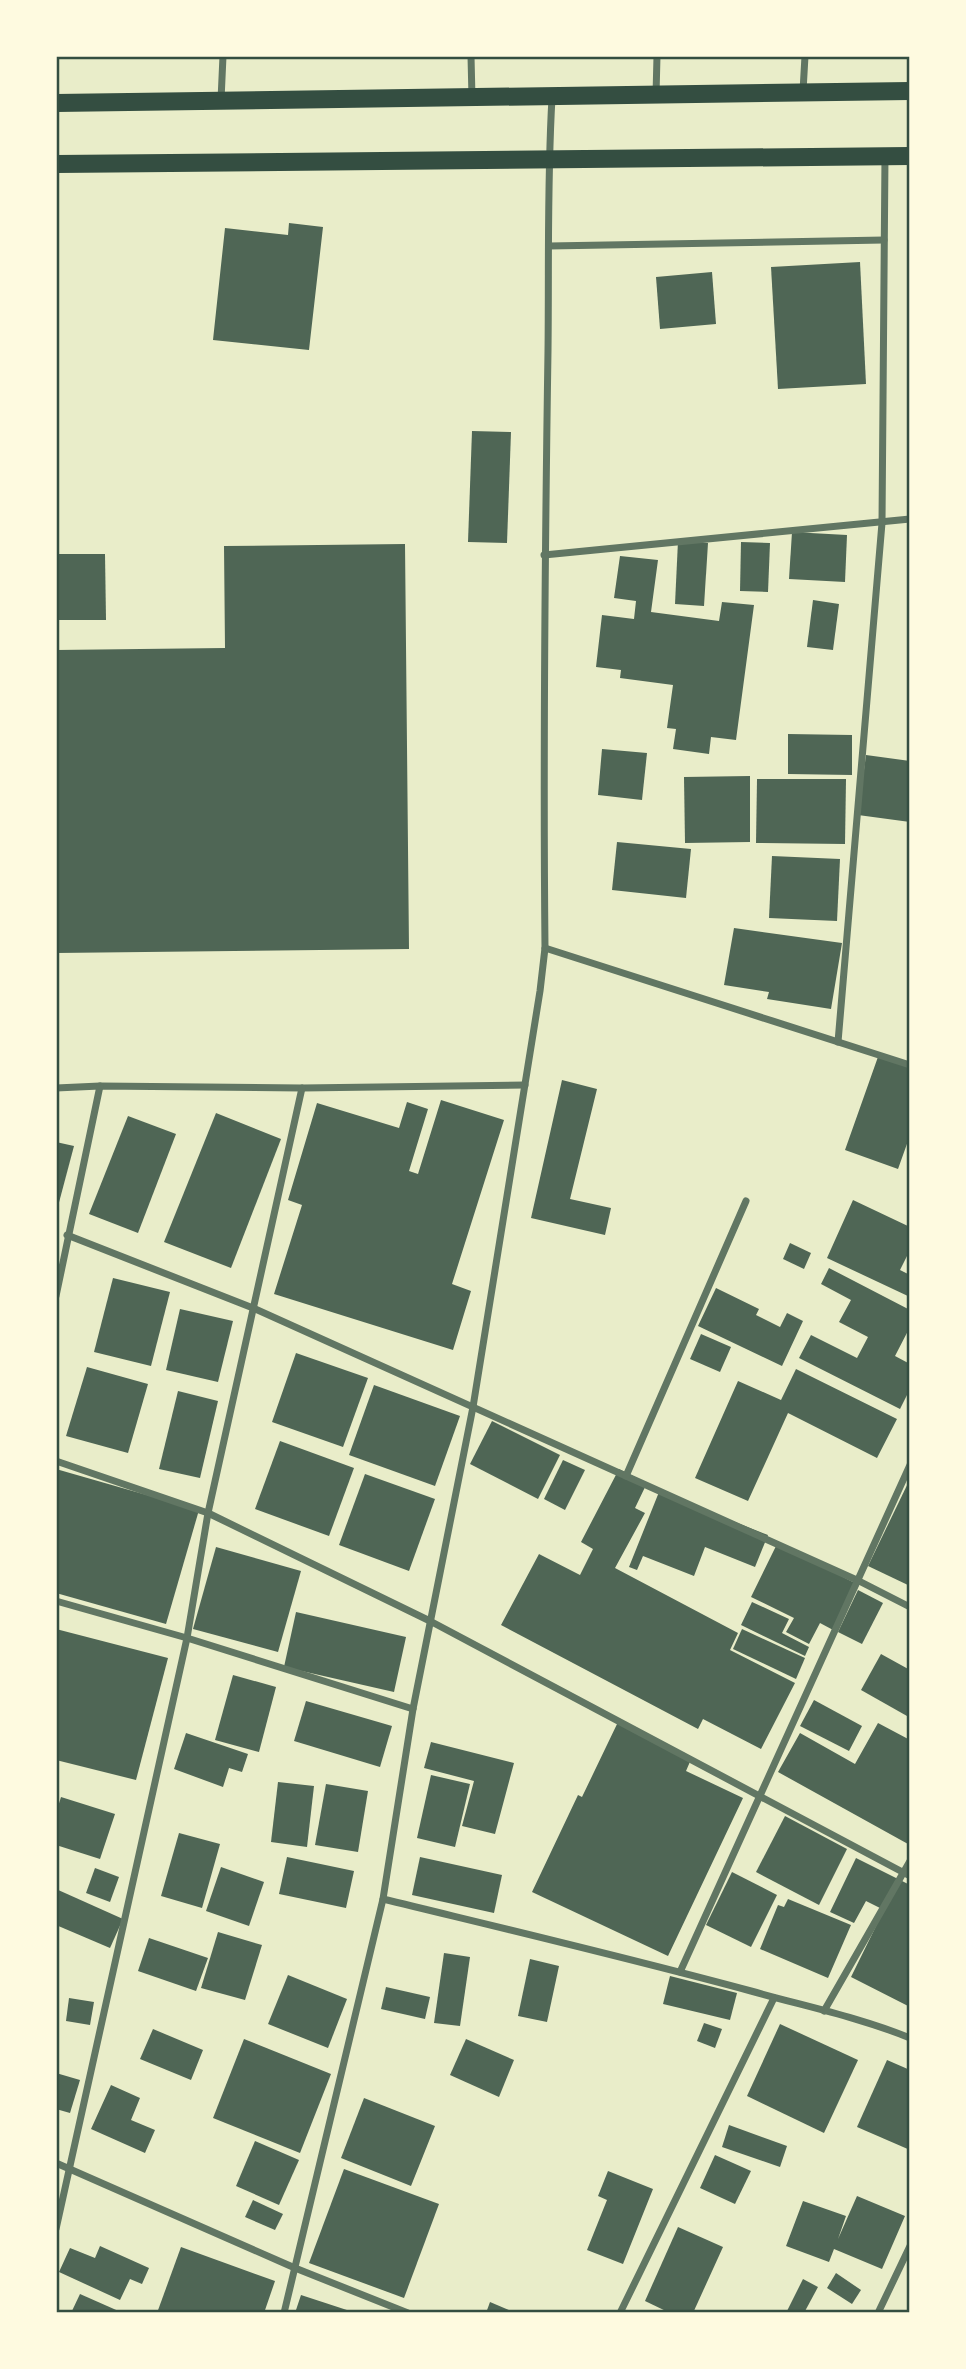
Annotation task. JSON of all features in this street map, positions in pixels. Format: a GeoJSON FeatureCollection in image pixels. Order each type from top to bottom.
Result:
{"type":"FeatureCollection","features":[{"type":"Feature","properties":{"kind":"main road"},"geometry":{"type":"LineString","coordinates":[[56,103],[910,91]]}},
{"type":"Feature","properties":{"kind":"main road"},"geometry":{"type":"LineString","coordinates":[[56,164],[910,156]]}},
{"type":"Feature","properties":{"kind":"street"},"geometry":{"type":"LineString","coordinates":[[221,101],[223,56]]}},
{"type":"Feature","properties":{"kind":"street"},"geometry":{"type":"LineString","coordinates":[[471,56],[472,99]]}},
{"type":"Feature","properties":{"kind":"street"},"geometry":{"type":"LineString","coordinates":[[656,96],[657,56]]}},
{"type":"Feature","properties":{"kind":"street"},"geometry":{"type":"LineString","coordinates":[[803,92],[805,56]]}},
{"type":"Feature","properties":{"kind":"street"},"geometry":{"type":"LineString","coordinates":[[284,2313],[383,1899],[413,1709],[473,1407],[536,1024],[545,948],[544,555],[552,97]]}},
{"type":"Feature","properties":{"kind":"street"},"geometry":{"type":"LineString","coordinates":[[838,1042],[882,523],[885,155]]}},
{"type":"Feature","properties":{"kind":"street"},"geometry":{"type":"LineString","coordinates":[[550,246],[884,240]]}},
{"type":"Feature","properties":{"kind":"street"},"geometry":{"type":"LineString","coordinates":[[544,555],[910,519]]}},
{"type":"Feature","properties":{"kind":"street"},"geometry":{"type":"LineString","coordinates":[[545,948],[910,1065]]}},
{"type":"Feature","properties":{"kind":"street"},"geometry":{"type":"LineString","coordinates":[[56,1087],[525,1085]]}},
{"type":"Feature","properties":{"kind":"street"},"geometry":{"type":"LineString","coordinates":[[56,1296],[100,1086]]}},
{"type":"Feature","properties":{"kind":"street"},"geometry":{"type":"LineString","coordinates":[[56,2229],[187,1638],[208,1513],[302,1088]]}},
{"type":"Feature","properties":{"kind":"street"},"geometry":{"type":"LineString","coordinates":[[626,1476],[746,1201]]}},
{"type":"Feature","properties":{"kind":"street"},"geometry":{"type":"LineString","coordinates":[[67,1235],[253,1308],[859,1581],[910,1607]]}},
{"type":"Feature","properties":{"kind":"street"},"geometry":{"type":"LineString","coordinates":[[56,1461],[208,1513],[430,1621],[907,1874]]}},
{"type":"Feature","properties":{"kind":"street"},"geometry":{"type":"LineString","coordinates":[[680,1972],[910,1465]]}},
{"type":"Feature","properties":{"kind":"street"},"geometry":{"type":"LineString","coordinates":[[56,1601],[187,1638],[413,1709]]}},
{"type":"Feature","properties":{"kind":"street"},"geometry":{"type":"LineString","coordinates":[[824,2011],[907,1874],[910,1861]]}},
{"type":"Feature","properties":{"kind":"street"},"geometry":{"type":"LineString","coordinates":[[383,1899],[680,1972],[824,2011],[910,2038]]}},
{"type":"Feature","properties":{"kind":"street"},"geometry":{"type":"LineString","coordinates":[[620,2313],[774,1997]]}},
{"type":"Feature","properties":{"kind":"street"},"geometry":{"type":"LineString","coordinates":[[56,2163],[295,2268],[408,2313]]}},
{"type":"Feature","properties":{"kind":"street"},"geometry":{"type":"LineString","coordinates":[[878,2313],[910,2246]]}},
{"type":"Feature","properties":{"kind":"building"},"geometry":{"type":"Polygon","coordinates":[[[289,223],[323,227],[309,350],[213,340],[225,228],[288,235],[289,223]]]}},
{"type":"Feature","properties":{"kind":"building"},"geometry":{"type":"Polygon","coordinates":[[[860,262],[866,384],[778,389],[771,267],[860,262]]]}},
{"type":"Feature","properties":{"kind":"building"},"geometry":{"type":"Polygon","coordinates":[[[712,272],[716,324],[660,329],[656,277],[712,272]]]}},
{"type":"Feature","properties":{"kind":"building"},"geometry":{"type":"Polygon","coordinates":[[[472,431],[511,432],[507,543],[468,542],[472,431]]]}},
{"type":"Feature","properties":{"kind":"building"},"geometry":{"type":"Polygon","coordinates":[[[792,532],[847,535],[845,582],[789,579],[792,532]]]}},
{"type":"Feature","properties":{"kind":"building"},"geometry":{"type":"Polygon","coordinates":[[[678,541],[708,543],[704,606],[675,604],[678,541]]]}},
{"type":"Feature","properties":{"kind":"building"},"geometry":{"type":"Polygon","coordinates":[[[741,542],[770,543],[768,592],[740,591],[741,542]]]}},
{"type":"Feature","properties":{"kind":"building"},"geometry":{"type":"Polygon","coordinates":[[[405,544],[409,949],[56,953],[56,650],[225,648],[224,546],[405,544]]]}},
{"type":"Feature","properties":{"kind":"building"},"geometry":{"type":"Polygon","coordinates":[[[56,554],[105,554],[106,620],[56,620],[56,554]]]}},
{"type":"Feature","properties":{"kind":"building"},"geometry":{"type":"Polygon","coordinates":[[[620,556],[658,560],[651,612],[719,621],[722,602],[754,605],[736,740],[711,737],[709,754],[673,749],[676,729],[667,728],[673,685],[620,678],[621,670],[596,667],[602,615],[634,619],[636,601],[614,598],[620,556]]]}},
{"type":"Feature","properties":{"kind":"building"},"geometry":{"type":"Polygon","coordinates":[[[813,600],[839,604],[833,650],[807,647],[813,600]]]}},
{"type":"Feature","properties":{"kind":"building"},"geometry":{"type":"Polygon","coordinates":[[[788,734],[852,735],[852,775],[788,774],[788,734]]]}},
{"type":"Feature","properties":{"kind":"building"},"geometry":{"type":"Polygon","coordinates":[[[602,749],[647,753],[642,800],[598,795],[602,749]]]}},
{"type":"Feature","properties":{"kind":"building"},"geometry":{"type":"Polygon","coordinates":[[[866,755],[910,761],[910,822],[858,815],[866,755]]]}},
{"type":"Feature","properties":{"kind":"building"},"geometry":{"type":"Polygon","coordinates":[[[750,776],[750,842],[685,843],[684,777],[750,776]]]}},
{"type":"Feature","properties":{"kind":"building"},"geometry":{"type":"Polygon","coordinates":[[[757,779],[846,779],[845,844],[756,843],[757,779]]]}},
{"type":"Feature","properties":{"kind":"building"},"geometry":{"type":"Polygon","coordinates":[[[617,842],[691,849],[686,898],[612,890],[617,842]]]}},
{"type":"Feature","properties":{"kind":"building"},"geometry":{"type":"Polygon","coordinates":[[[772,856],[840,859],[837,921],[769,918],[772,856]]]}},
{"type":"Feature","properties":{"kind":"building"},"geometry":{"type":"Polygon","coordinates":[[[734,928],[842,943],[831,1009],[767,999],[769,992],[724,985],[734,928]]]}},
{"type":"Feature","properties":{"kind":"building"},"geometry":{"type":"Polygon","coordinates":[[[879,1054],[910,1066],[910,1142],[908,1141],[898,1169],[845,1150],[879,1054]]]}},
{"type":"Feature","properties":{"kind":"building"},"geometry":{"type":"Polygon","coordinates":[[[562,1080],[597,1089],[570,1199],[611,1208],[605,1235],[531,1218],[562,1080]]]}},
{"type":"Feature","properties":{"kind":"building"},"geometry":{"type":"Polygon","coordinates":[[[441,1100],[504,1120],[452,1284],[471,1291],[453,1350],[274,1294],[302,1205],[288,1200],[317,1103],[399,1128],[407,1102],[428,1109],[409,1171],[418,1174],[441,1100]]]}},
{"type":"Feature","properties":{"kind":"building"},"geometry":{"type":"Polygon","coordinates":[[[216,1113],[281,1139],[231,1268],[164,1242],[216,1113]]]}},
{"type":"Feature","properties":{"kind":"building"},"geometry":{"type":"Polygon","coordinates":[[[128,1116],[176,1134],[138,1233],[89,1214],[128,1116]]]}},
{"type":"Feature","properties":{"kind":"building"},"geometry":{"type":"Polygon","coordinates":[[[56,1142],[74,1146],[57,1210],[56,1210],[56,1142]]]}},
{"type":"Feature","properties":{"kind":"building"},"geometry":{"type":"Polygon","coordinates":[[[853,1200],[910,1227],[910,1250],[900,1270],[910,1275],[910,1297],[827,1258],[853,1200]]]}},
{"type":"Feature","properties":{"kind":"building"},"geometry":{"type":"Polygon","coordinates":[[[790,1243],[811,1253],[804,1269],[783,1259],[790,1243]]]}},
{"type":"Feature","properties":{"kind":"building"},"geometry":{"type":"Polygon","coordinates":[[[829,1268],[910,1310],[910,1327],[895,1356],[910,1364],[910,1389],[900,1409],[799,1358],[811,1335],[857,1358],[868,1337],[839,1322],[851,1300],[821,1284],[829,1268]]]}},
{"type":"Feature","properties":{"kind":"building"},"geometry":{"type":"Polygon","coordinates":[[[113,1278],[170,1292],[151,1366],[94,1352],[113,1278]]]}},
{"type":"Feature","properties":{"kind":"building"},"geometry":{"type":"Polygon","coordinates":[[[716,1288],[759,1309],[756,1315],[780,1327],[787,1313],[803,1321],[782,1366],[698,1326],[716,1288]]]}},
{"type":"Feature","properties":{"kind":"building"},"geometry":{"type":"Polygon","coordinates":[[[180,1309],[233,1321],[218,1382],[166,1370],[180,1309]]]}},
{"type":"Feature","properties":{"kind":"building"},"geometry":{"type":"Polygon","coordinates":[[[701,1334],[731,1347],[720,1372],[690,1359],[701,1334]]]}},
{"type":"Feature","properties":{"kind":"building"},"geometry":{"type":"Polygon","coordinates":[[[296,1353],[368,1378],[343,1447],[272,1422],[296,1353]]]}},
{"type":"Feature","properties":{"kind":"building"},"geometry":{"type":"Polygon","coordinates":[[[87,1367],[148,1384],[128,1453],[66,1436],[87,1367]]]}},
{"type":"Feature","properties":{"kind":"building"},"geometry":{"type":"Polygon","coordinates":[[[796,1369],[897,1419],[877,1458],[788,1413],[748,1501],[695,1478],[738,1381],[781,1400],[796,1369]]]}},
{"type":"Feature","properties":{"kind":"building"},"geometry":{"type":"Polygon","coordinates":[[[374,1385],[460,1416],[435,1486],[349,1455],[374,1385]]]}},
{"type":"Feature","properties":{"kind":"building"},"geometry":{"type":"Polygon","coordinates":[[[178,1391],[218,1401],[200,1478],[159,1469],[178,1391]]]}},
{"type":"Feature","properties":{"kind":"building"},"geometry":{"type":"Polygon","coordinates":[[[492,1421],[560,1455],[538,1499],[470,1464],[492,1421]]]}},
{"type":"Feature","properties":{"kind":"building"},"geometry":{"type":"Polygon","coordinates":[[[280,1441],[354,1468],[329,1536],[255,1509],[280,1441]]]}},
{"type":"Feature","properties":{"kind":"building"},"geometry":{"type":"Polygon","coordinates":[[[563,1460],[585,1470],[565,1510],[544,1499],[563,1460]]]}},
{"type":"Feature","properties":{"kind":"building"},"geometry":{"type":"Polygon","coordinates":[[[56,1469],[199,1510],[166,1624],[56,1593],[56,1469]]]}},
{"type":"Feature","properties":{"kind":"building"},"geometry":{"type":"Polygon","coordinates":[[[619,1469],[647,1483],[635,1508],[645,1513],[615,1568],[738,1633],[730,1650],[795,1683],[761,1749],[703,1719],[698,1729],[501,1625],[539,1554],[580,1575],[593,1549],[581,1542],[619,1469]]]}},
{"type":"Feature","properties":{"kind":"building"},"geometry":{"type":"Polygon","coordinates":[[[365,1474],[435,1499],[409,1571],[339,1545],[365,1474]]]}},
{"type":"Feature","properties":{"kind":"building"},"geometry":{"type":"Polygon","coordinates":[[[910,1479],[910,1586],[868,1566],[910,1479]]]}},
{"type":"Feature","properties":{"kind":"building"},"geometry":{"type":"Polygon","coordinates":[[[659,1492],[768,1535],[755,1567],[705,1547],[694,1576],[643,1556],[637,1570],[629,1567],[659,1492]]]}},
{"type":"Feature","properties":{"kind":"building"},"geometry":{"type":"Polygon","coordinates":[[[777,1544],[859,1585],[835,1631],[820,1623],[809,1644],[786,1632],[794,1618],[751,1597],[777,1544]]]}},
{"type":"Feature","properties":{"kind":"building"},"geometry":{"type":"Polygon","coordinates":[[[216,1547],[301,1571],[278,1652],[193,1629],[216,1547]]]}},
{"type":"Feature","properties":{"kind":"building"},"geometry":{"type":"Polygon","coordinates":[[[858,1590],[883,1603],[862,1644],[838,1632],[858,1590]]]}},
{"type":"Feature","properties":{"kind":"building"},"geometry":{"type":"Polygon","coordinates":[[[752,1602],[789,1619],[782,1633],[809,1647],[805,1656],[741,1625],[752,1602]]]}},
{"type":"Feature","properties":{"kind":"building"},"geometry":{"type":"Polygon","coordinates":[[[296,1612],[406,1637],[394,1692],[284,1667],[296,1612]]]}},
{"type":"Feature","properties":{"kind":"building"},"geometry":{"type":"Polygon","coordinates":[[[56,1629],[168,1658],[136,1780],[56,1760],[56,1629]]]}},
{"type":"Feature","properties":{"kind":"building"},"geometry":{"type":"Polygon","coordinates":[[[742,1629],[805,1658],[796,1679],[733,1649],[742,1629]]]}},
{"type":"Feature","properties":{"kind":"building"},"geometry":{"type":"Polygon","coordinates":[[[881,1654],[910,1670],[910,1711],[907,1716],[861,1690],[881,1654]]]}},
{"type":"Feature","properties":{"kind":"building"},"geometry":{"type":"Polygon","coordinates":[[[233,1675],[276,1687],[259,1752],[215,1740],[233,1675]]]}},
{"type":"Feature","properties":{"kind":"building"},"geometry":{"type":"Polygon","coordinates":[[[814,1700],[862,1726],[849,1751],[800,1726],[814,1700]]]}},
{"type":"Feature","properties":{"kind":"building"},"geometry":{"type":"Polygon","coordinates":[[[306,1701],[392,1726],[380,1767],[294,1741],[306,1701]]]}},
{"type":"Feature","properties":{"kind":"building"},"geometry":{"type":"Polygon","coordinates":[[[618,1722],[692,1757],[686,1771],[743,1798],[668,1956],[532,1892],[578,1795],[582,1797],[618,1722]]]}},
{"type":"Feature","properties":{"kind":"building"},"geometry":{"type":"Polygon","coordinates":[[[878,1723],[910,1740],[908,1844],[778,1772],[800,1733],[855,1764],[878,1723]]]}},
{"type":"Feature","properties":{"kind":"building"},"geometry":{"type":"Polygon","coordinates":[[[186,1733],[248,1754],[242,1772],[229,1768],[223,1787],[174,1769],[186,1733]]]}},
{"type":"Feature","properties":{"kind":"building"},"geometry":{"type":"Polygon","coordinates":[[[431,1742],[514,1763],[495,1834],[462,1826],[474,1781],[424,1768],[431,1742]]]}},
{"type":"Feature","properties":{"kind":"building"},"geometry":{"type":"Polygon","coordinates":[[[431,1775],[470,1784],[455,1847],[417,1838],[431,1775]]]}},
{"type":"Feature","properties":{"kind":"building"},"geometry":{"type":"Polygon","coordinates":[[[278,1782],[314,1786],[307,1847],[271,1842],[278,1782]]]}},
{"type":"Feature","properties":{"kind":"building"},"geometry":{"type":"Polygon","coordinates":[[[326,1784],[368,1791],[358,1852],[315,1845],[326,1784]]]}},
{"type":"Feature","properties":{"kind":"building"},"geometry":{"type":"Polygon","coordinates":[[[61,1797],[115,1814],[100,1859],[56,1845],[56,1813],[61,1797]]]}},
{"type":"Feature","properties":{"kind":"building"},"geometry":{"type":"Polygon","coordinates":[[[785,1816],[847,1849],[819,1905],[756,1872],[785,1816]]]}},
{"type":"Feature","properties":{"kind":"building"},"geometry":{"type":"Polygon","coordinates":[[[179,1833],[220,1844],[202,1908],[161,1896],[179,1833]]]}},
{"type":"Feature","properties":{"kind":"building"},"geometry":{"type":"Polygon","coordinates":[[[287,1857],[354,1871],[346,1908],[279,1894],[287,1857]]]}},
{"type":"Feature","properties":{"kind":"building"},"geometry":{"type":"Polygon","coordinates":[[[420,1857],[502,1875],[494,1913],[412,1895],[420,1857]]]}},
{"type":"Feature","properties":{"kind":"building"},"geometry":{"type":"Polygon","coordinates":[[[856,1858],[910,1885],[910,2007],[851,1977],[884,1910],[866,1901],[854,1923],[830,1912],[856,1858]]]}},
{"type":"Feature","properties":{"kind":"building"},"geometry":{"type":"Polygon","coordinates":[[[221,1867],[264,1882],[249,1926],[206,1911],[221,1867]]]}},
{"type":"Feature","properties":{"kind":"building"},"geometry":{"type":"Polygon","coordinates":[[[95,1868],[119,1877],[110,1902],[86,1893],[95,1868]]]}},
{"type":"Feature","properties":{"kind":"building"},"geometry":{"type":"Polygon","coordinates":[[[732,1872],[777,1895],[751,1947],[706,1925],[732,1872]]]}},
{"type":"Feature","properties":{"kind":"building"},"geometry":{"type":"Polygon","coordinates":[[[56,1889],[123,1919],[110,1948],[56,1925],[56,1889]]]}},
{"type":"Feature","properties":{"kind":"building"},"geometry":{"type":"Polygon","coordinates":[[[788,1899],[851,1925],[828,1978],[760,1949],[778,1905],[784,1907],[788,1899]]]}},
{"type":"Feature","properties":{"kind":"building"},"geometry":{"type":"Polygon","coordinates":[[[218,1932],[262,1945],[245,2000],[201,1988],[218,1932]]]}},
{"type":"Feature","properties":{"kind":"building"},"geometry":{"type":"Polygon","coordinates":[[[149,1938],[208,1958],[196,1991],[138,1971],[149,1938]]]}},
{"type":"Feature","properties":{"kind":"building"},"geometry":{"type":"Polygon","coordinates":[[[444,1953],[470,1957],[460,2026],[434,2023],[444,1953]]]}},
{"type":"Feature","properties":{"kind":"building"},"geometry":{"type":"Polygon","coordinates":[[[530,1959],[559,1966],[547,2022],[518,2016],[530,1959]]]}},
{"type":"Feature","properties":{"kind":"building"},"geometry":{"type":"Polygon","coordinates":[[[288,1975],[347,1999],[328,2048],[268,2024],[288,1975]]]}},
{"type":"Feature","properties":{"kind":"building"},"geometry":{"type":"Polygon","coordinates":[[[670,1976],[737,1993],[730,2020],[663,2004],[670,1976]]]}},
{"type":"Feature","properties":{"kind":"building"},"geometry":{"type":"Polygon","coordinates":[[[386,1987],[430,1997],[425,2019],[381,2009],[386,1987]]]}},
{"type":"Feature","properties":{"kind":"building"},"geometry":{"type":"Polygon","coordinates":[[[69,1998],[94,2002],[90,2025],[66,2021],[69,1998]]]}},
{"type":"Feature","properties":{"kind":"building"},"geometry":{"type":"Polygon","coordinates":[[[704,2023],[722,2029],[715,2048],[697,2041],[704,2023]]]}},
{"type":"Feature","properties":{"kind":"building"},"geometry":{"type":"Polygon","coordinates":[[[780,2024],[858,2060],[824,2133],[747,2096],[780,2024]]]}},
{"type":"Feature","properties":{"kind":"building"},"geometry":{"type":"Polygon","coordinates":[[[153,2029],[203,2050],[191,2080],[140,2059],[153,2029]]]}},
{"type":"Feature","properties":{"kind":"building"},"geometry":{"type":"Polygon","coordinates":[[[244,2039],[331,2074],[300,2153],[213,2118],[244,2039]]]}},
{"type":"Feature","properties":{"kind":"building"},"geometry":{"type":"Polygon","coordinates":[[[466,2039],[514,2060],[499,2097],[450,2075],[466,2039]]]}},
{"type":"Feature","properties":{"kind":"building"},"geometry":{"type":"Polygon","coordinates":[[[887,2060],[910,2070],[910,2150],[857,2127],[887,2060]]]}},
{"type":"Feature","properties":{"kind":"building"},"geometry":{"type":"Polygon","coordinates":[[[56,2073],[80,2080],[70,2113],[56,2109],[56,2073]]]}},
{"type":"Feature","properties":{"kind":"building"},"geometry":{"type":"Polygon","coordinates":[[[111,2085],[140,2098],[131,2120],[155,2130],[145,2153],[91,2129],[111,2085]]]}},
{"type":"Feature","properties":{"kind":"building"},"geometry":{"type":"Polygon","coordinates":[[[364,2098],[435,2126],[411,2186],[341,2158],[364,2098]]]}},
{"type":"Feature","properties":{"kind":"building"},"geometry":{"type":"Polygon","coordinates":[[[729,2125],[787,2146],[780,2167],[722,2147],[729,2125]]]}},
{"type":"Feature","properties":{"kind":"building"},"geometry":{"type":"Polygon","coordinates":[[[255,2141],[299,2160],[279,2205],[236,2186],[255,2141]]]}},
{"type":"Feature","properties":{"kind":"building"},"geometry":{"type":"Polygon","coordinates":[[[715,2155],[751,2171],[735,2204],[700,2188],[715,2155]]]}},
{"type":"Feature","properties":{"kind":"building"},"geometry":{"type":"Polygon","coordinates":[[[344,2169],[439,2204],[404,2298],[309,2263],[344,2169]]]}},
{"type":"Feature","properties":{"kind":"building"},"geometry":{"type":"Polygon","coordinates":[[[608,2171],[653,2189],[623,2264],[587,2250],[607,2200],[598,2196],[608,2171]]]}},
{"type":"Feature","properties":{"kind":"building"},"geometry":{"type":"Polygon","coordinates":[[[857,2196],[905,2216],[882,2269],[834,2249],[829,2262],[786,2246],[803,2201],[846,2216],[838,2239],[857,2196]]]}},
{"type":"Feature","properties":{"kind":"building"},"geometry":{"type":"Polygon","coordinates":[[[253,2200],[283,2214],[275,2230],[245,2217],[253,2200]]]}},
{"type":"Feature","properties":{"kind":"building"},"geometry":{"type":"Polygon","coordinates":[[[678,2227],[723,2247],[693,2313],[670,2313],[645,2301],[678,2227]]]}},
{"type":"Feature","properties":{"kind":"building"},"geometry":{"type":"Polygon","coordinates":[[[100,2246],[149,2268],[142,2284],[130,2279],[120,2300],[59,2272],[70,2248],[95,2258],[100,2246]]]}},
{"type":"Feature","properties":{"kind":"building"},"geometry":{"type":"Polygon","coordinates":[[[181,2247],[275,2281],[264,2313],[157,2313],[181,2247]]]}},
{"type":"Feature","properties":{"kind":"building"},"geometry":{"type":"Polygon","coordinates":[[[836,2273],[861,2290],[852,2304],[827,2288],[836,2273]]]}},
{"type":"Feature","properties":{"kind":"building"},"geometry":{"type":"Polygon","coordinates":[[[803,2279],[818,2287],[804,2313],[786,2313],[803,2279]]]}},
{"type":"Feature","properties":{"kind":"building"},"geometry":{"type":"Polygon","coordinates":[[[80,2294],[123,2313],[71,2313],[80,2294]]]}},
{"type":"Feature","properties":{"kind":"building"},"geometry":{"type":"Polygon","coordinates":[[[301,2295],[353,2312],[353,2313],[295,2313],[301,2295]]]}},
{"type":"Feature","properties":{"kind":"building"},"geometry":{"type":"Polygon","coordinates":[[[490,2302],[516,2313],[486,2313],[490,2302]]]}}]}
